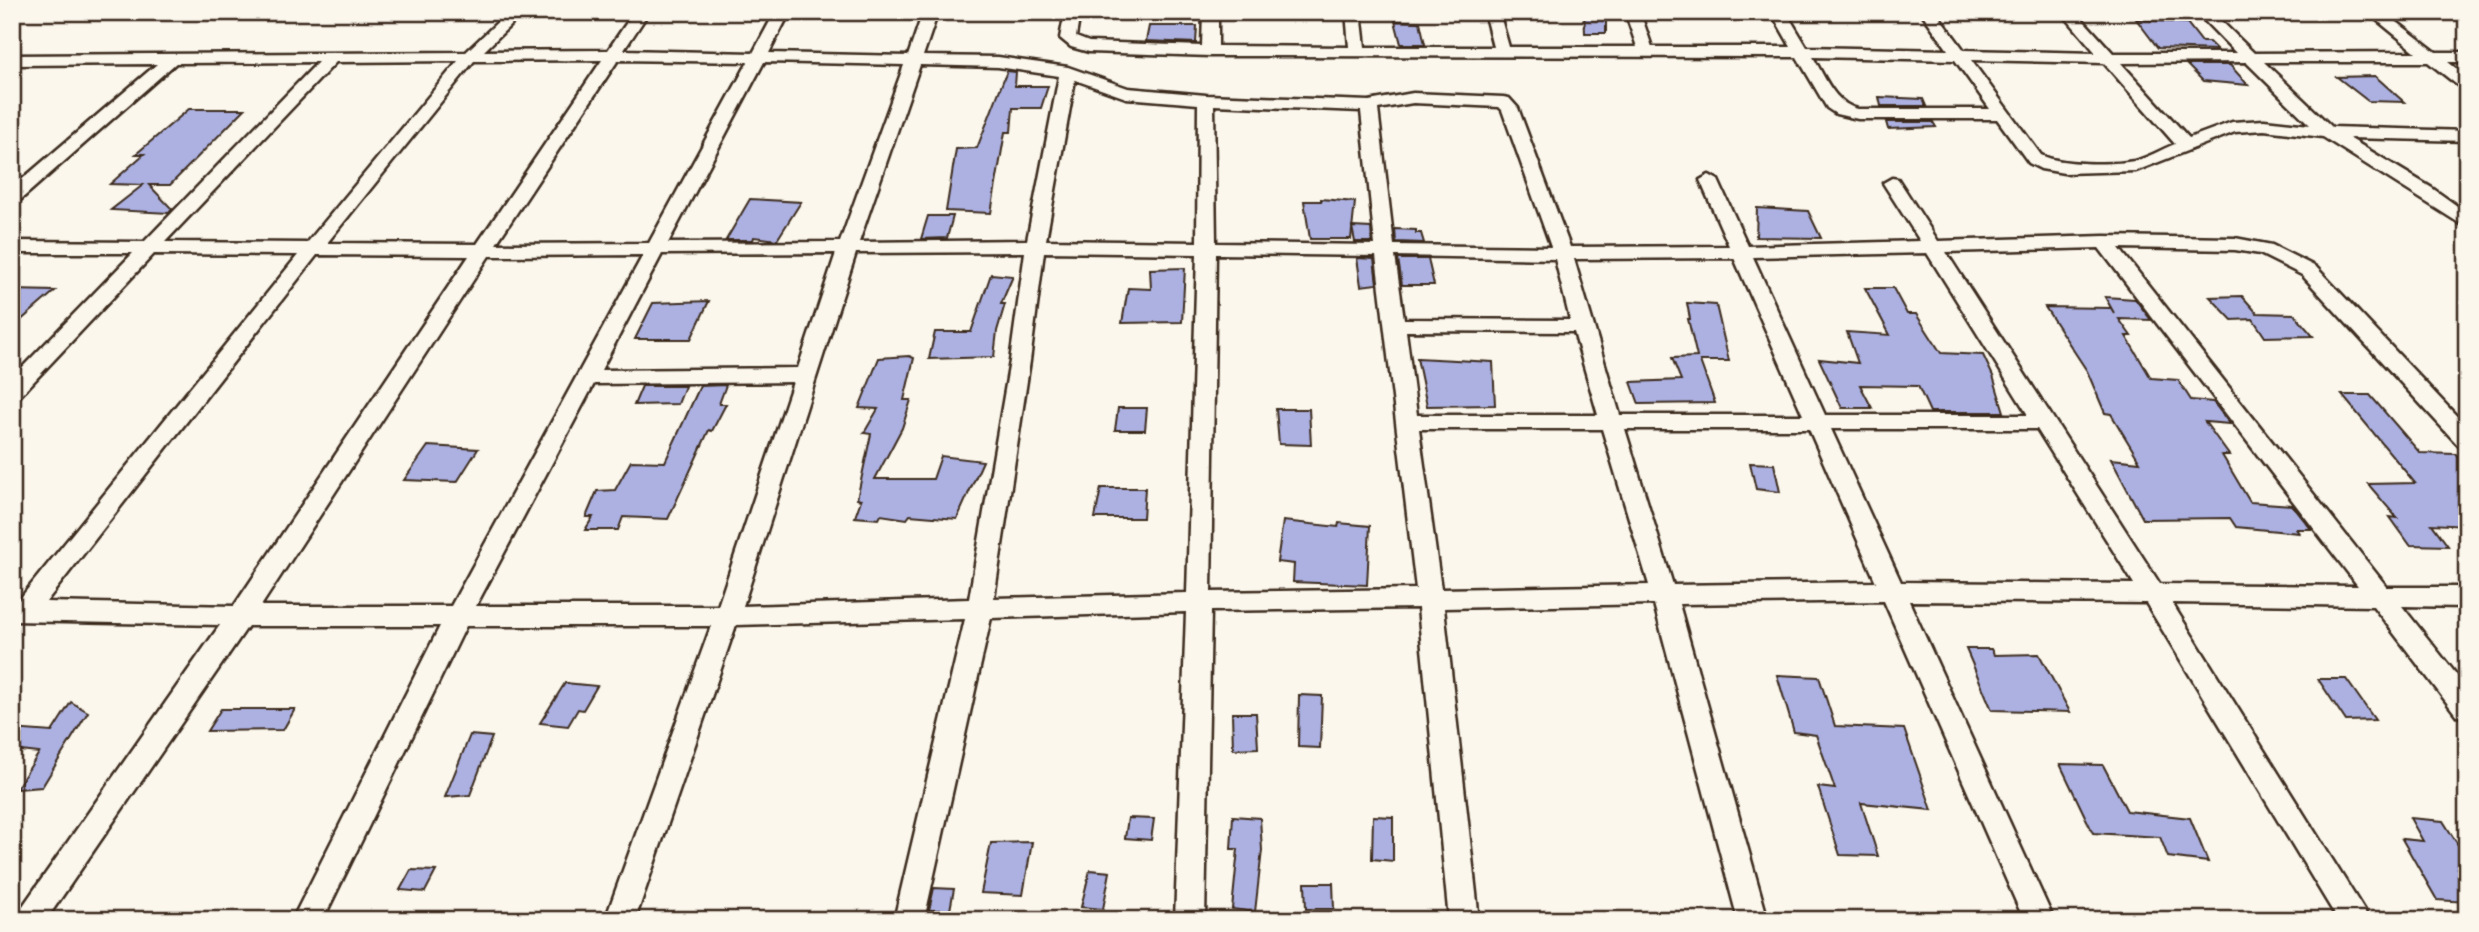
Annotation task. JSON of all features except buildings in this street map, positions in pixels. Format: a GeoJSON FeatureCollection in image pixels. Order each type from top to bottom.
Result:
{"type":"FeatureCollection","features":[{"type":"Feature","properties":{"kind":"street"},"geometry":{"type":"LineString","coordinates":[[19,611],[470,57],[517,12]]}},
{"type":"Feature","properties":{"kind":"street"},"geometry":{"type":"LineString","coordinates":[[27,920],[241,615],[642,12]]}},
{"type":"Feature","properties":{"kind":"street"},"geometry":{"type":"LineString","coordinates":[[307,920],[458,616],[783,12]]}},
{"type":"Feature","properties":{"kind":"street"},"geometry":{"type":"LineString","coordinates":[[620,920],[727,616],[848,247],[931,12]]}},
{"type":"Feature","properties":{"kind":"street"},"geometry":{"type":"LineString","coordinates":[[1073,12],[1068,38],[1076,44],[1089,47],[1210,51],[1357,49],[1802,52],[2110,58],[2467,57]]}},
{"type":"Feature","properties":{"kind":"street"},"geometry":{"type":"LineString","coordinates":[[1210,51],[1211,12]]}},
{"type":"Feature","properties":{"kind":"street"},"geometry":{"type":"LineString","coordinates":[[1353,12],[1357,49]]}},
{"type":"Feature","properties":{"kind":"street"},"geometry":{"type":"LineString","coordinates":[[1491,12],[1502,51]]}},
{"type":"Feature","properties":{"kind":"street"},"geometry":{"type":"LineString","coordinates":[[1632,12],[1646,51]]}},
{"type":"Feature","properties":{"kind":"street"},"geometry":{"type":"LineString","coordinates":[[1778,12],[1833,104],[1842,110],[1858,114],[2003,114]]}},
{"type":"Feature","properties":{"kind":"street"},"geometry":{"type":"LineString","coordinates":[[1928,12],[2035,159],[2047,165],[2064,168],[2136,166],[2232,127],[2246,124],[2327,132],[2467,136]]}},
{"type":"Feature","properties":{"kind":"street"},"geometry":{"type":"LineString","coordinates":[[2068,12],[2186,146]]}},
{"type":"Feature","properties":{"kind":"street"},"geometry":{"type":"LineString","coordinates":[[2203,12],[2327,132],[2426,192],[2467,222]]}},
{"type":"Feature","properties":{"kind":"street"},"geometry":{"type":"LineString","coordinates":[[2374,12],[2467,85]]}},
{"type":"Feature","properties":{"kind":"street"},"geometry":{"type":"LineString","coordinates":[[12,60],[614,55],[1016,62],[1068,72],[1126,93],[1206,100],[1369,106],[1424,97],[1489,99],[1503,102],[1510,107],[1563,253],[1582,326],[1664,595],[1753,920]]}},
{"type":"Feature","properties":{"kind":"street"},"geometry":{"type":"LineString","coordinates":[[12,391],[152,248],[331,58]]}},
{"type":"Feature","properties":{"kind":"street"},"geometry":{"type":"LineString","coordinates":[[12,198],[172,59]]}},
{"type":"Feature","properties":{"kind":"street"},"geometry":{"type":"LineString","coordinates":[[909,920],[980,609],[1020,361],[1035,246],[1068,72]]}},
{"type":"Feature","properties":{"kind":"street"},"geometry":{"type":"LineString","coordinates":[[1190,920],[1201,602],[1207,248],[1206,100]]}},
{"type":"Feature","properties":{"kind":"street"},"geometry":{"type":"LineString","coordinates":[[1369,106],[1430,599],[1464,920]]}},
{"type":"Feature","properties":{"kind":"street"},"geometry":{"type":"LineString","coordinates":[[1709,180],[2039,920]]}},
{"type":"Feature","properties":{"kind":"street"},"geometry":{"type":"LineString","coordinates":[[1892,183],[2154,595],[2355,920]]}},
{"type":"Feature","properties":{"kind":"street"},"geometry":{"type":"LineString","coordinates":[[12,247],[482,250],[1035,246],[1563,253],[1742,252],[2104,242],[2235,244],[2265,248],[2309,271],[2467,441]]}},
{"type":"Feature","properties":{"kind":"street"},"geometry":{"type":"LineString","coordinates":[[2104,242],[2467,708]]}},
{"type":"Feature","properties":{"kind":"street"},"geometry":{"type":"LineString","coordinates":[[1395,325],[1582,326]]}},
{"type":"Feature","properties":{"kind":"street"},"geometry":{"type":"LineString","coordinates":[[586,377],[807,375]]}},
{"type":"Feature","properties":{"kind":"street"},"geometry":{"type":"LineString","coordinates":[[1406,422],[2045,422]]}},
{"type":"Feature","properties":{"kind":"street"},"geometry":{"type":"LineString","coordinates":[[19,611],[241,615],[727,616],[1201,602],[1893,591],[2467,597]]}}]}
